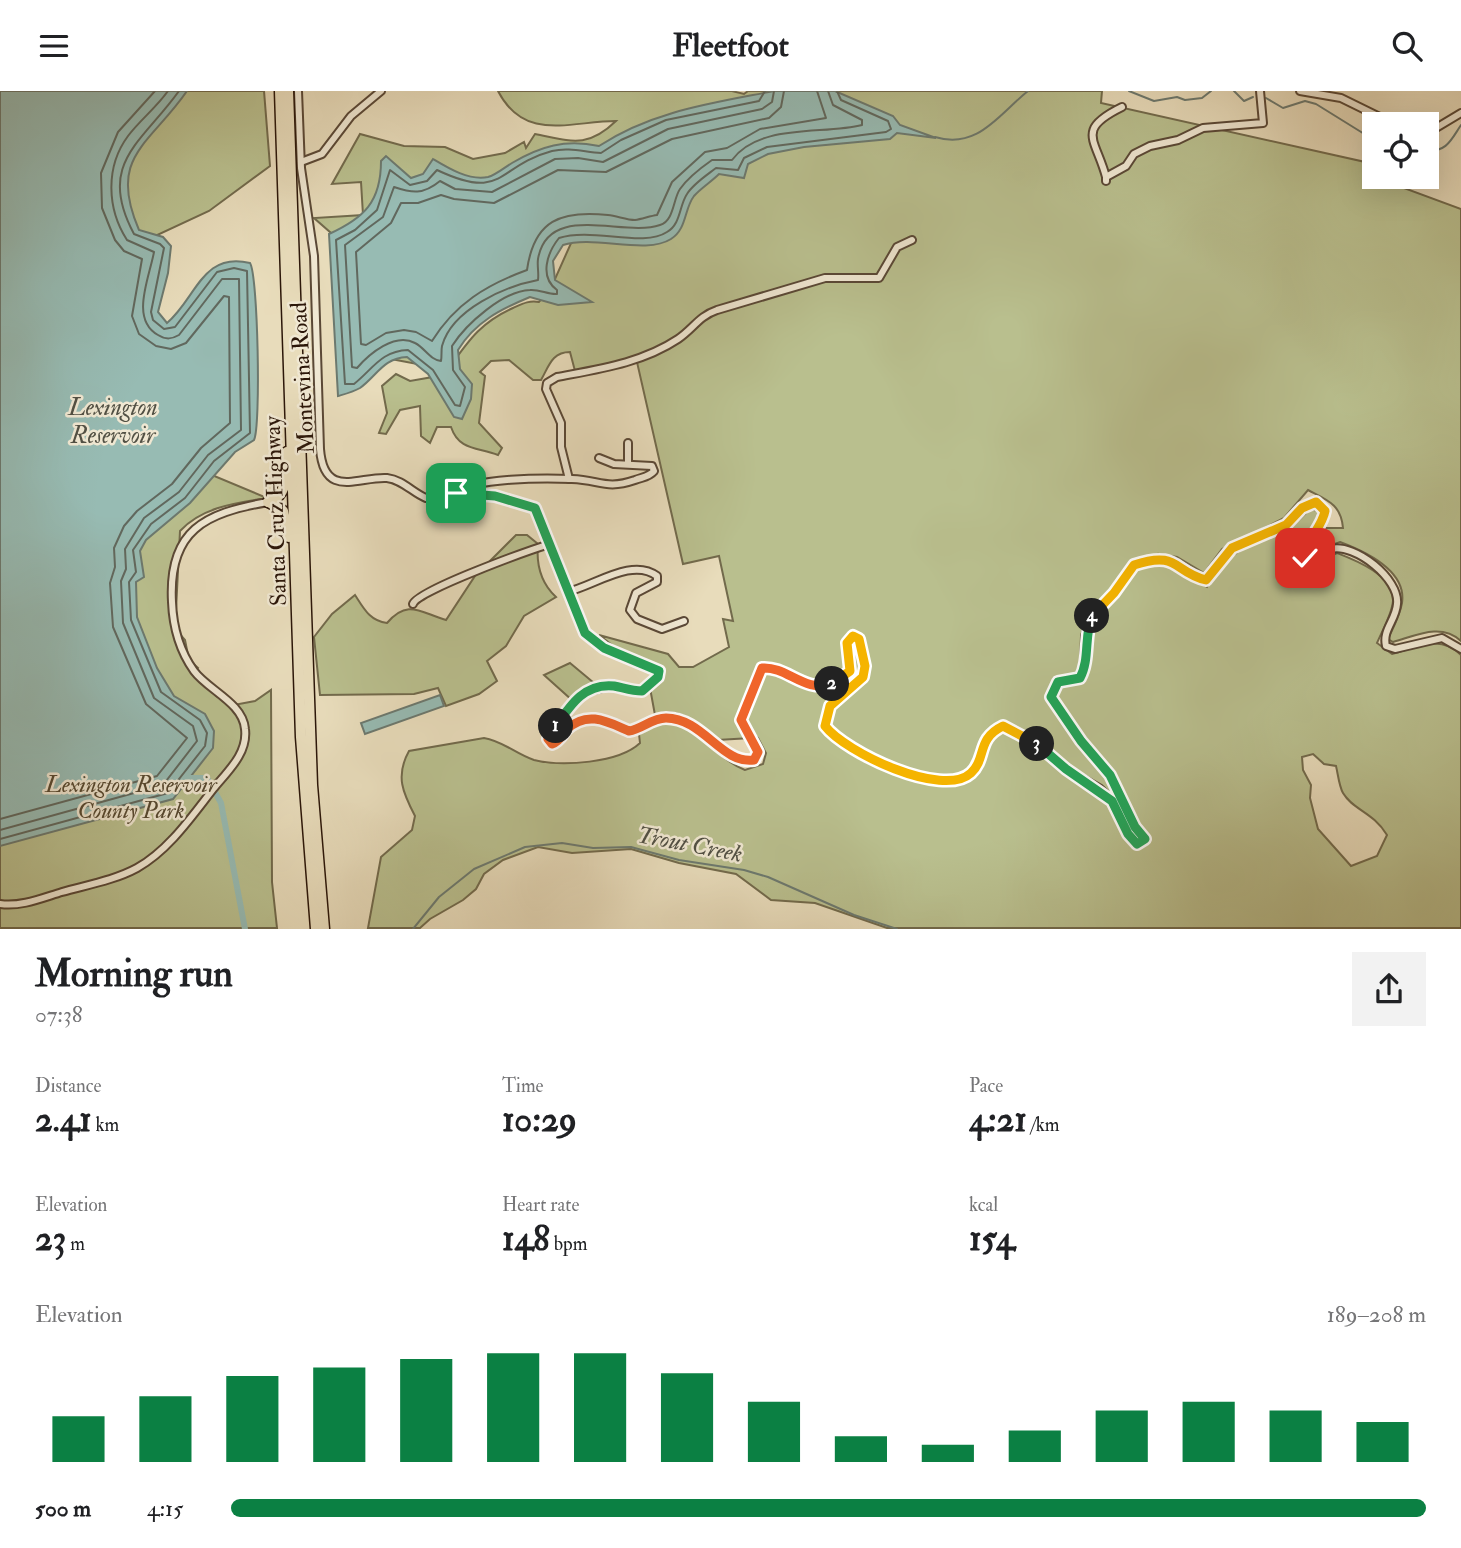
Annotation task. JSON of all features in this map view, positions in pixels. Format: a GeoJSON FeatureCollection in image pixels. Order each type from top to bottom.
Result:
{"type":"FeatureCollection","features":[{"type":"Feature","properties":{"kind":"highway","name":"Santa Cruz Highway"},"geometry":{"type":"LineString","coordinates":[[280,91],[303,786],[316,929]]}},
{"type":"Feature","properties":{"kind":"highway","name":"Santa Cruz Highway"},"geometry":{"type":"LineString","coordinates":[[288,91],[312,785],[324,929]]}},
{"type":"Feature","properties":{"kind":"highway"},"geometry":{"type":"LineString","coordinates":[[268,502],[281,496],[285,486],[290,378]]}},
{"type":"Feature","properties":{"kind":"highway"},"geometry":{"type":"LineString","coordinates":[[268,502],[279,506],[285,514],[296,588]]}},
{"type":"Feature","properties":{"kind":"street","name":"Montevina Road"},"geometry":{"type":"LineString","coordinates":[[298,91],[301,162],[314,256],[323,464],[332,477],[346,484],[385,478],[403,483],[426,498],[456,493],[495,496],[535,508],[582,627],[604,648],[651,666],[660,673],[642,691],[606,686],[577,697],[549,737],[552,744],[572,725],[586,719],[614,722],[629,731],[664,718],[699,728],[729,754],[746,761],[754,760],[758,752],[741,720],[753,695],[758,673],[762,668],[772,668],[811,686],[831,684],[850,671],[847,643],[853,636],[859,639],[865,666],[863,677],[830,706],[825,726],[833,736],[896,769],[919,777],[945,781],[960,780],[973,771],[985,739],[1003,726],[1043,747],[1066,769],[1106,795],[1112,801],[1128,834],[1137,844],[1145,839],[1135,827],[1121,793],[1051,697],[1058,682],[1080,678],[1084,670],[1086,636],[1091,618],[1114,593],[1134,565],[1153,560],[1174,561],[1206,580],[1232,548],[1286,525],[1302,508],[1316,502],[1325,511],[1322,524],[1305,552],[1305,558],[1312,561],[1330,549],[1342,549],[1376,565],[1396,595],[1397,605],[1384,637],[1386,646],[1395,649],[1442,638],[1461,649]]}},
{"type":"Feature","properties":{"kind":"street"},"geometry":{"type":"LineString","coordinates":[[301,162],[322,154],[351,115],[381,91]]}},
{"type":"Feature","properties":{"kind":"street"},"geometry":{"type":"LineString","coordinates":[[1122,107],[1100,118],[1093,130],[1094,149],[1106,179],[1126,166],[1133,154],[1150,146],[1178,140],[1203,128],[1263,123],[1260,91]]}},
{"type":"Feature","properties":{"kind":"street"},"geometry":{"type":"LineString","coordinates":[[1300,91],[1341,99],[1369,112]]}},
{"type":"Feature","properties":{"kind":"street"},"geometry":{"type":"LineString","coordinates":[[1439,126],[1461,113]]}},
{"type":"Feature","properties":{"kind":"street"},"geometry":{"type":"LineString","coordinates":[[569,479],[561,447],[561,423],[547,383],[558,377],[634,361],[679,338],[705,314],[717,310],[825,278],[879,278],[897,247],[912,240]]}},
{"type":"Feature","properties":{"kind":"street"},"geometry":{"type":"LineString","coordinates":[[628,443],[628,464]]}},
{"type":"Feature","properties":{"kind":"street"},"geometry":{"type":"LineString","coordinates":[[456,493],[462,487],[476,483],[569,479],[623,486],[654,471],[652,465],[614,464],[599,458]]}},
{"type":"Feature","properties":{"kind":"street"},"geometry":{"type":"LineString","coordinates":[[0,904],[27,902],[136,868],[163,848],[234,764],[244,742],[244,723],[235,708],[198,677],[181,650],[172,612],[173,569],[180,545],[198,525],[226,511],[268,502]]}},
{"type":"Feature","properties":{"kind":"street"},"geometry":{"type":"LineString","coordinates":[[413,604],[415,598],[447,586],[472,572],[550,544]]}},
{"type":"Feature","properties":{"kind":"street"},"geometry":{"type":"LineString","coordinates":[[567,592],[588,587],[627,568],[651,572],[657,576],[657,582],[636,593],[630,610],[637,619],[662,629],[684,621]]}},
{"type":"Feature","properties":{"kind":"green space","name":"Lexington Reservoir"},"geometry":{"type":"Polygon","coordinates":[[[0,91],[264,91],[270,166],[209,211],[155,236],[38,470],[176,460],[267,498],[209,511],[180,531],[176,610],[178,632],[185,640],[189,660],[198,668],[196,671],[216,696],[234,705],[255,701],[271,690],[272,882],[277,928],[0,928],[0,91]]]}},
{"type":"Feature","properties":{"kind":"green space"},"geometry":{"type":"Polygon","coordinates":[[[498,91],[732,91],[744,94],[748,91],[1102,91],[1101,103],[1362,161],[1362,189],[1407,189],[1461,209],[1461,641],[1453,635],[1436,631],[1393,642],[1388,639],[1402,603],[1402,591],[1398,581],[1382,563],[1340,542],[1309,553],[1325,528],[1343,528],[1336,508],[1308,490],[1284,518],[1222,549],[1204,573],[1177,557],[1159,554],[1162,565],[1174,567],[1207,587],[1227,559],[1292,527],[1310,509],[1318,511],[1320,518],[1298,553],[1289,555],[1290,574],[1337,553],[1353,560],[1380,576],[1392,592],[1391,611],[1377,643],[1392,654],[1437,644],[1445,645],[1461,655],[1461,928],[887,928],[815,903],[771,900],[736,874],[679,863],[631,849],[572,853],[538,847],[503,860],[484,874],[476,889],[463,900],[420,928],[368,928],[381,857],[412,830],[415,816],[402,784],[402,768],[409,751],[484,738],[534,760],[559,763],[590,762],[631,750],[640,743],[639,734],[665,723],[686,728],[724,758],[745,770],[763,764],[766,753],[758,738],[750,732],[751,738],[717,740],[689,718],[672,713],[655,715],[650,688],[664,677],[664,668],[625,655],[599,635],[668,654],[679,667],[693,667],[729,647],[723,619],[733,621],[719,556],[683,564],[637,362],[575,371],[570,352],[564,353],[555,357],[541,380],[533,380],[509,360],[491,361],[480,372],[485,376],[479,423],[502,448],[498,455],[464,444],[454,435],[451,427],[437,427],[430,443],[421,436],[420,406],[400,410],[386,434],[379,433],[387,413],[382,386],[396,374],[410,381],[444,375],[473,336],[490,321],[523,304],[539,302],[551,288],[576,232],[602,206],[453,338],[438,368],[391,359],[420,311],[314,218],[363,215],[361,182],[332,184],[360,134],[404,146],[445,147],[473,159],[505,153],[524,142],[526,148],[535,134],[578,141],[587,139],[606,130],[616,121],[550,125],[522,118],[509,107],[498,91]],[[1313,754],[1302,757],[1303,770],[1311,785],[1310,798],[1318,829],[1351,866],[1377,856],[1387,835],[1376,821],[1347,799],[1340,787],[1336,766],[1324,764],[1313,754]]]}},
{"type":"Feature","properties":{"kind":"green space"},"geometry":{"type":"Polygon","coordinates":[[[516,535],[527,535],[538,544],[541,573],[556,597],[524,616],[506,646],[487,661],[497,681],[479,694],[446,706],[438,688],[414,694],[320,695],[314,637],[332,614],[355,595],[368,613],[381,622],[387,623],[395,615],[408,609],[446,620],[475,576],[516,535]]]}},
{"type":"Feature","properties":{"kind":"green space"},"geometry":{"type":"Polygon","coordinates":[[[570,663],[600,688],[573,701],[544,675],[570,663]]]}},
{"type":"Feature","properties":{"kind":"water","name":"Lexington Reservoir"},"geometry":{"type":"Polygon","coordinates":[[[0,91],[187,91],[137,153],[130,168],[130,205],[139,230],[163,237],[171,246],[168,273],[158,312],[167,323],[210,270],[234,261],[250,263],[257,321],[258,381],[254,440],[235,452],[190,503],[146,540],[140,551],[144,577],[136,582],[137,617],[157,668],[174,696],[205,714],[214,731],[213,748],[173,799],[0,846],[0,91]]]}},
{"type":"Feature","properties":{"kind":"water"},"geometry":{"type":"Polygon","coordinates":[[[774,91],[835,91],[893,116],[900,125],[936,138],[897,133],[890,139],[804,147],[768,154],[748,164],[744,178],[719,174],[700,190],[691,201],[680,230],[671,239],[648,245],[589,242],[563,245],[553,261],[555,280],[592,302],[558,305],[530,297],[499,312],[472,332],[458,350],[460,369],[472,384],[471,399],[462,419],[454,417],[428,374],[407,357],[392,361],[360,388],[338,396],[329,234],[352,222],[368,207],[378,187],[381,161],[386,156],[411,178],[423,174],[433,159],[466,175],[488,177],[543,148],[575,143],[599,146],[640,124],[662,116],[706,104],[774,91]]]}},
{"type":"Feature","properties":{"kind":"water"},"geometry":{"type":"Polygon","coordinates":[[[440,695],[444,706],[365,734],[361,723],[440,695]]]}},
{"type":"Feature","properties":{"kind":"waterway"},"geometry":{"type":"LineString","coordinates":[[935,137],[964,139],[976,134],[1028,91]]}},
{"type":"Feature","properties":{"kind":"waterway"},"geometry":{"type":"LineString","coordinates":[[1129,91],[1154,101],[1177,97],[1185,100],[1202,98],[1211,91]]}},
{"type":"Feature","properties":{"kind":"waterway"},"geometry":{"type":"LineString","coordinates":[[1234,91],[1244,101],[1253,97]]}},
{"type":"Feature","properties":{"kind":"waterway"},"geometry":{"type":"LineString","coordinates":[[1266,98],[1283,108],[1305,101],[1316,104],[1362,133]]}},
{"type":"Feature","properties":{"kind":"waterway"},"geometry":{"type":"LineString","coordinates":[[1439,149],[1451,140],[1461,125]]}},
{"type":"Feature","properties":{"kind":"waterway"},"geometry":{"type":"LineString","coordinates":[[189,778],[207,778],[221,803],[245,929]]}},
{"type":"Feature","properties":{"kind":"waterway","name":"Trout Creek"},"geometry":{"type":"LineString","coordinates":[[413,929],[439,897],[474,869],[525,847],[562,843],[593,848],[631,847],[679,860],[744,870],[768,877],[854,915],[897,929]]}},
{"type":"Feature","properties":{"kind":"route"},"geometry":{"type":"LineString","coordinates":[[456,493],[495,496],[535,508],[585,633],[604,648],[651,666],[660,673],[654,682],[642,691],[606,686],[577,697],[550,735],[550,743],[556,743],[572,725],[590,718],[614,722],[629,731],[664,718],[699,728],[729,754],[746,761],[754,760],[758,752],[744,731],[741,720],[753,695],[758,673],[762,668],[772,668],[811,686],[823,687],[831,684],[850,671],[847,643],[853,636],[859,639],[865,666],[863,677],[830,706],[825,726],[833,736],[896,769],[919,777],[945,781],[960,780],[973,771],[985,739],[1003,726],[1043,747],[1066,769],[1099,789],[1112,801],[1128,834],[1137,844],[1145,839],[1135,827],[1121,793],[1051,697],[1058,682],[1080,678],[1084,670],[1086,636],[1091,618],[1101,604],[1114,593],[1122,577],[1134,565],[1153,560],[1174,561],[1206,580],[1232,548],[1286,525],[1302,508],[1316,502],[1325,511],[1322,524],[1305,552],[1305,558]]}},
{"type":"Feature","properties":{"kind":"park label","name":"Lexington Reservoir County Park"},"geometry":{"type":"Point","coordinates":[131,797]}}]}
